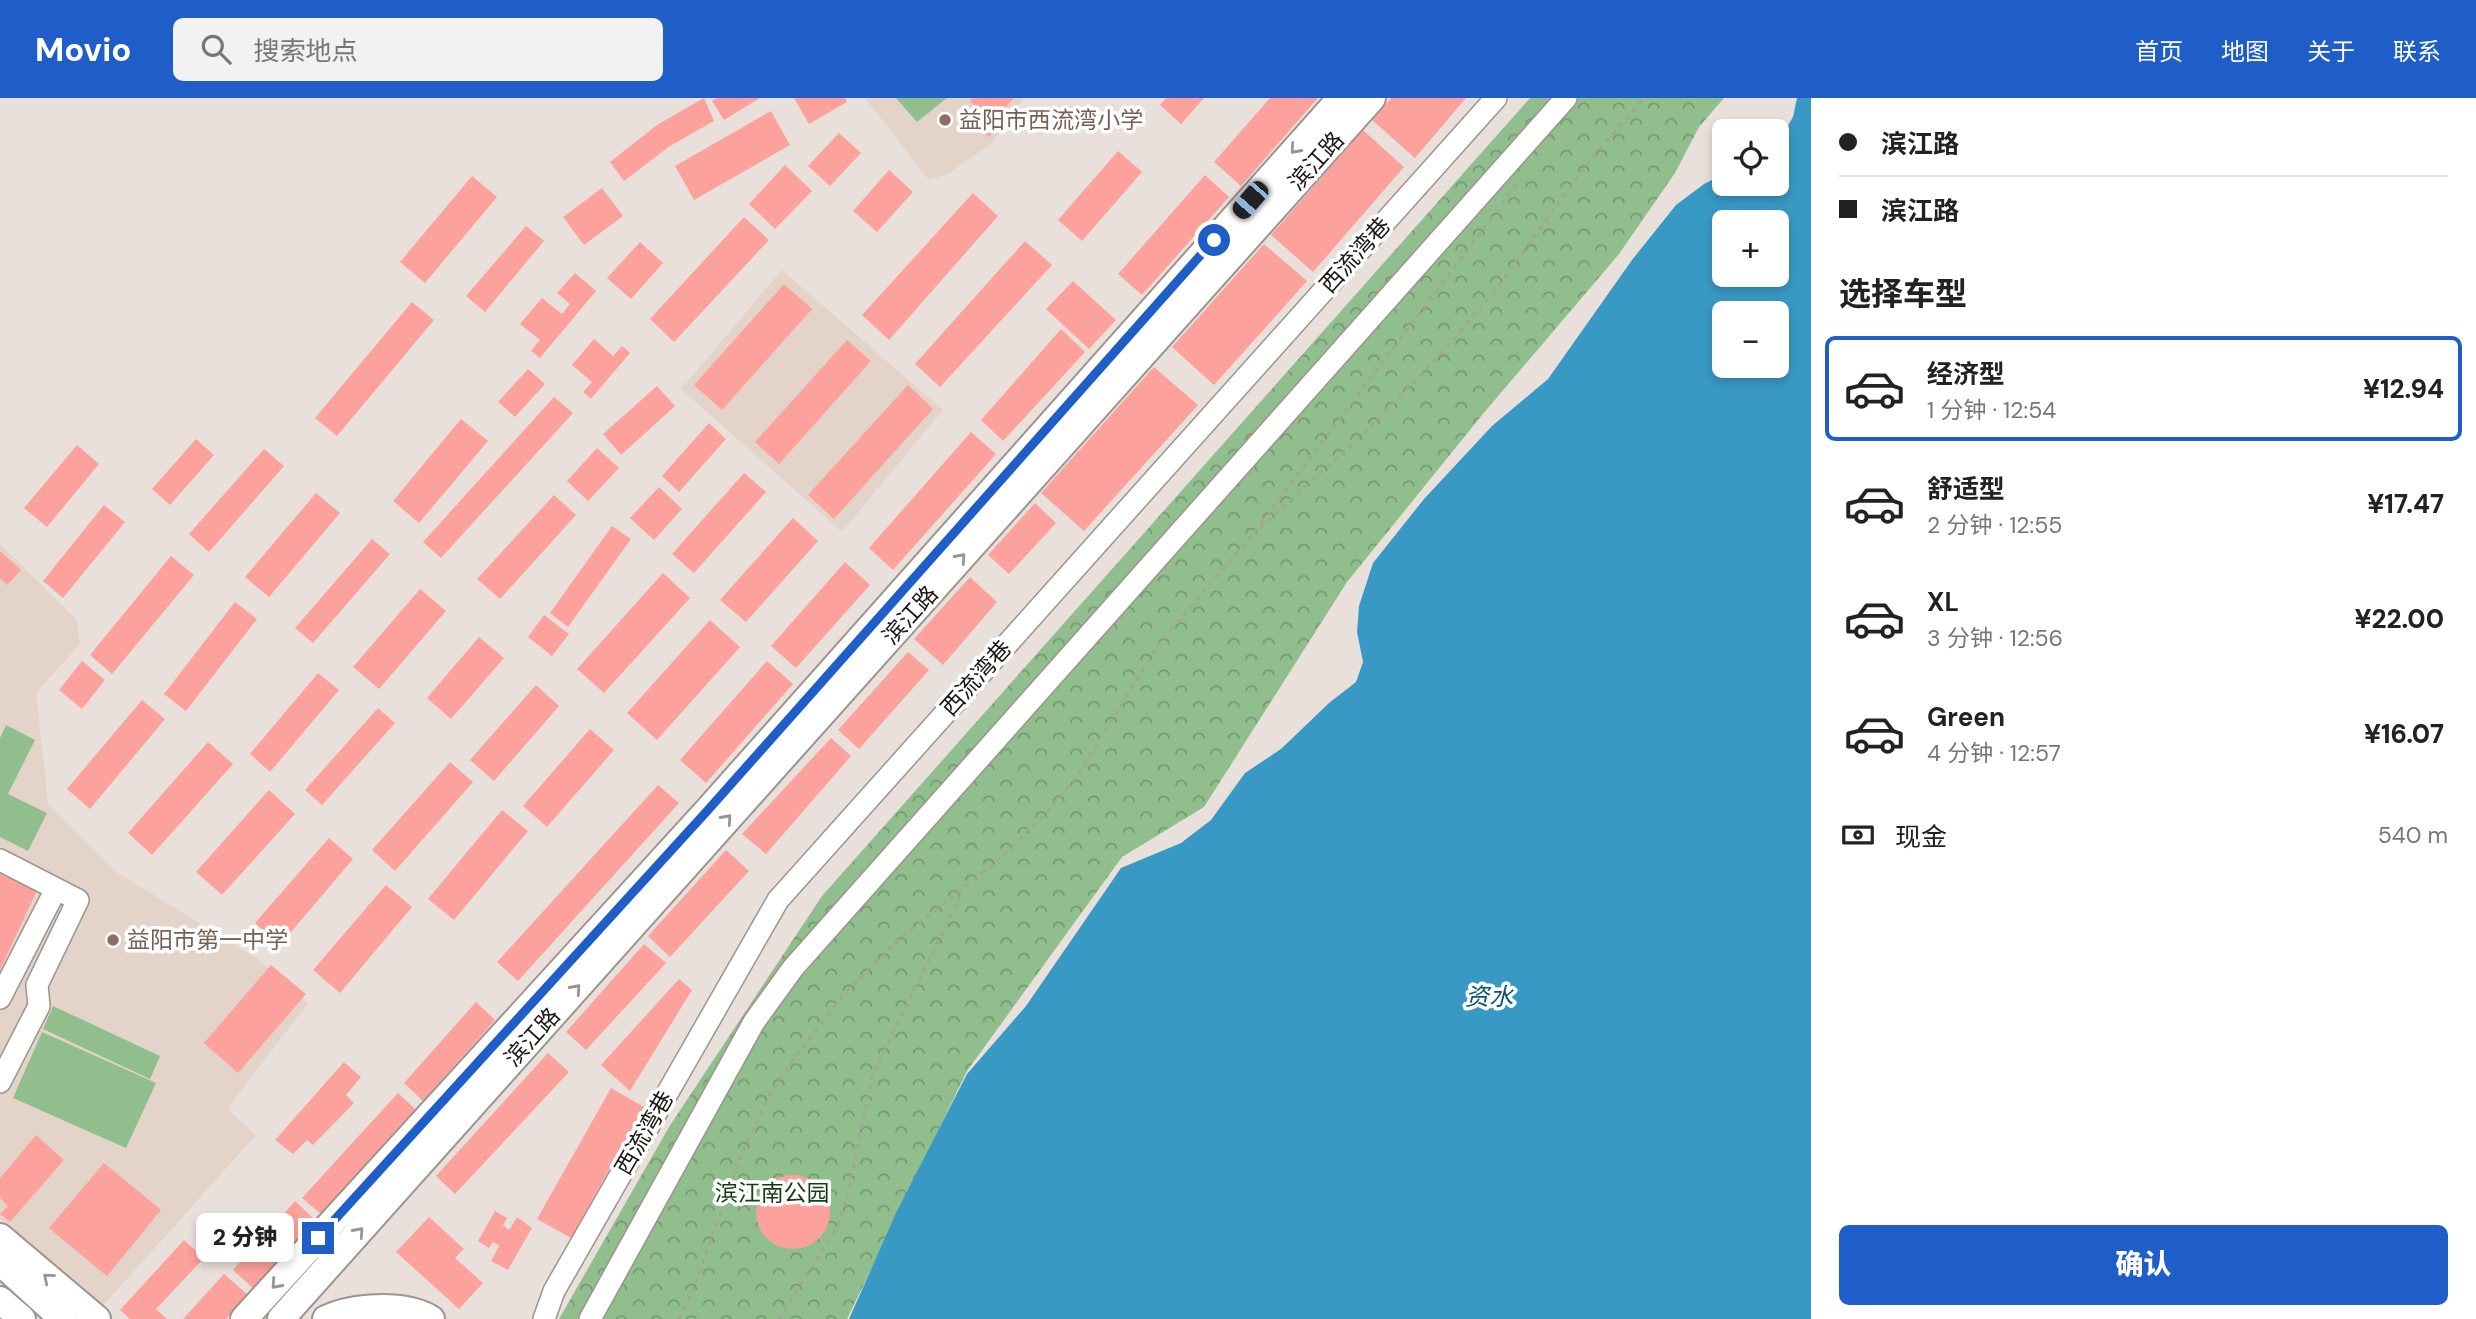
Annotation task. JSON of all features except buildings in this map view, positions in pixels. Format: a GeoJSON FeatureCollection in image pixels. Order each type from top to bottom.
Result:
{"type":"FeatureCollection","features":[{"type":"Feature","properties":{"kind":"main road","name":"滨江路"},"geometry":{"type":"LineString","coordinates":[[244,1319],[708,810],[1341,98]]}},
{"type":"Feature","properties":{"kind":"main road","name":"滨江路"},"geometry":{"type":"LineString","coordinates":[[281,1319],[1372,98]]}},
{"type":"Feature","properties":{"kind":"main road"},"geometry":{"type":"LineString","coordinates":[[0,1237],[96,1319]]}},
{"type":"Feature","properties":{"kind":"main road"},"geometry":{"type":"LineString","coordinates":[[0,1262],[62,1319]]}},
{"type":"Feature","properties":{"kind":"main road"},"geometry":{"type":"LineString","coordinates":[[0,1300],[22,1319]]}},
{"type":"Feature","properties":{"kind":"main road"},"geometry":{"type":"LineString","coordinates":[[326,1319],[342,1311],[374,1308],[431,1319]]}},
{"type":"Feature","properties":{"kind":"street","name":"西流湾巷"},"geometry":{"type":"LineString","coordinates":[[544,1319],[554,1291],[778,900],[1496,98]]}},
{"type":"Feature","properties":{"kind":"street"},"geometry":{"type":"LineString","coordinates":[[590,1319],[754,1022],[793,968],[1566,98]]}},
{"type":"Feature","properties":{"kind":"street"},"geometry":{"type":"LineString","coordinates":[[0,860],[78,900],[37,985],[39,1006],[0,1082]]}},
{"type":"Feature","properties":{"kind":"street"},"geometry":{"type":"LineString","coordinates":[[0,998],[56,889]]}},
{"type":"Feature","properties":{"kind":"path"},"geometry":{"type":"LineString","coordinates":[[1254,533],[1294,500],[1442,353],[1513,268],[1590,160],[1644,98]]}},
{"type":"Feature","properties":{"kind":"path"},"geometry":{"type":"LineString","coordinates":[[679,1319],[691,1295],[741,1156],[766,1101],[794,1057],[842,997],[899,939],[964,890],[1047,812],[1078,775],[1158,645],[1254,533],[1524,176]]}},
{"type":"Feature","properties":{"kind":"path"},"geometry":{"type":"LineString","coordinates":[[779,1319],[837,1227],[848,1193],[873,1073],[964,890]]}},
{"type":"Feature","properties":{"kind":"shaded area","name":"益阳市西流湾小学"},"geometry":{"type":"Polygon","coordinates":[[[865,98],[1024,98],[992,143],[946,175],[929,180],[865,98]]]}},
{"type":"Feature","properties":{"kind":"shaded area"},"geometry":{"type":"Polygon","coordinates":[[[782,270],[943,410],[842,532],[681,389],[782,270]]]}},
{"type":"Feature","properties":{"kind":"shaded area","name":"益阳市第一中学"},"geometry":{"type":"Polygon","coordinates":[[[0,544],[76,619],[80,644],[36,693],[48,803],[118,873],[256,958],[308,1003],[227,1109],[256,1135],[100,1309],[0,1219],[0,544]]]}},
{"type":"Feature","properties":{"kind":"green space"},"geometry":{"type":"Polygon","coordinates":[[[896,98],[947,98],[917,122],[896,98]]]}},
{"type":"Feature","properties":{"kind":"green space","name":"滨江南公园"},"geometry":{"type":"Polygon","coordinates":[[[1530,98],[1724,98],[1699,127],[1675,173],[1619,254],[1482,415],[1347,582],[1204,807],[1122,857],[967,1071],[847,1319],[559,1319],[669,1127],[822,896],[1530,98]]]}},
{"type":"Feature","properties":{"kind":"green space"},"geometry":{"type":"Polygon","coordinates":[[[6,725],[35,740],[8,794],[47,813],[28,851],[0,837],[0,738],[6,725]]]}},
{"type":"Feature","properties":{"kind":"green space"},"geometry":{"type":"Polygon","coordinates":[[[53,1006],[160,1056],[150,1079],[43,1029],[53,1006]]]}},
{"type":"Feature","properties":{"kind":"green space"},"geometry":{"type":"Polygon","coordinates":[[[42,1032],[156,1083],[126,1148],[13,1098],[42,1032]]]}},
{"type":"Feature","properties":{"kind":"water","name":"资水"},"geometry":{"type":"Polygon","coordinates":[[[1797,98],[1811,98],[1811,1319],[849,1319],[896,1213],[967,1074],[1026,1006],[1121,868],[1181,843],[1211,820],[1245,773],[1281,749],[1329,703],[1356,682],[1363,662],[1357,632],[1359,606],[1373,563],[1424,499],[1492,426],[1548,379],[1632,260],[1676,205],[1712,180],[1712,196],[1789,196],[1789,124],[1797,98]]]}},
{"type":"Feature","properties":{"kind":"place","name":"益阳市西流湾小学"},"geometry":{"type":"Point","coordinates":[945,120]}},
{"type":"Feature","properties":{"kind":"place","name":"益阳市第一中学"},"geometry":{"type":"Point","coordinates":[113,940]}},
{"type":"Feature","properties":{"kind":"route"},"geometry":{"type":"LineString","coordinates":[[318,1238],[708,810],[1214,240]]}}]}
